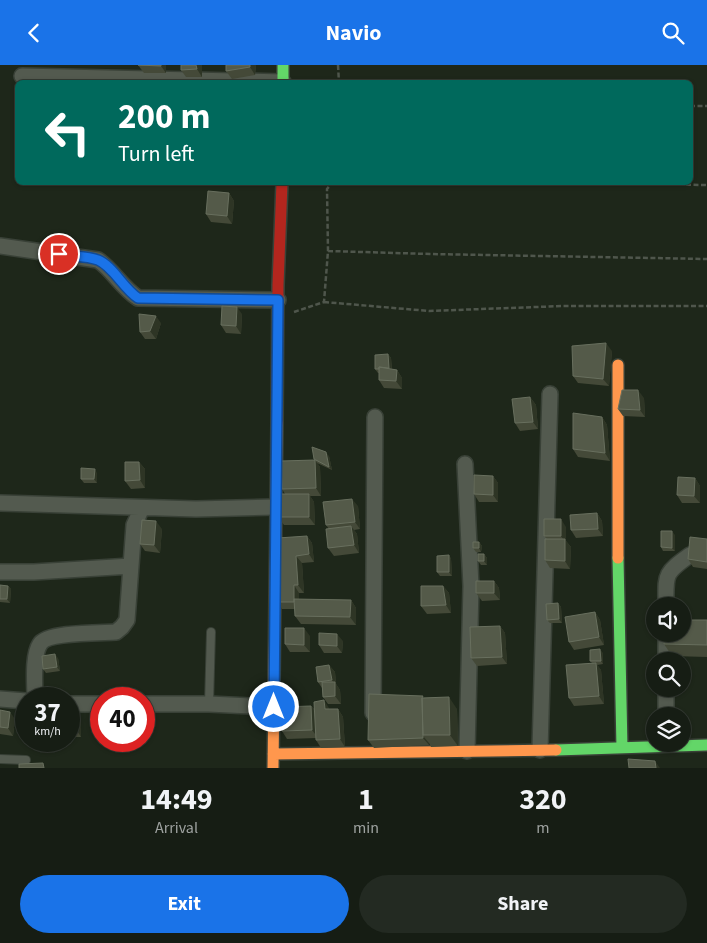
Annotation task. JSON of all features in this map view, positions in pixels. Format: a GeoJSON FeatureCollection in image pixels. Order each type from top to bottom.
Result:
{"type":"FeatureCollection","features":[{"type":"Feature","properties":{"kind":"street"},"geometry":{"type":"LineString","coordinates":[[283,65],[283,80]]}},
{"type":"Feature","properties":{"kind":"street"},"geometry":{"type":"LineString","coordinates":[[22,76],[196,80]]}},
{"type":"Feature","properties":{"kind":"street"},"geometry":{"type":"LineString","coordinates":[[273,768],[278,300],[282,185]]}},
{"type":"Feature","properties":{"kind":"street"},"geometry":{"type":"LineString","coordinates":[[0,246],[98,260],[107,266],[130,293],[138,298],[278,300]]}},
{"type":"Feature","properties":{"kind":"street"},"geometry":{"type":"LineString","coordinates":[[618,365],[618,596],[622,748]]}},
{"type":"Feature","properties":{"kind":"street"},"geometry":{"type":"LineString","coordinates":[[540,750],[550,394]]}},
{"type":"Feature","properties":{"kind":"street"},"geometry":{"type":"LineString","coordinates":[[372,742],[375,417]]}},
{"type":"Feature","properties":{"kind":"street"},"geometry":{"type":"LineString","coordinates":[[465,464],[471,586],[467,751]]}},
{"type":"Feature","properties":{"kind":"street"},"geometry":{"type":"LineString","coordinates":[[0,503],[196,509],[275,507]]}},
{"type":"Feature","properties":{"kind":"street"},"geometry":{"type":"LineString","coordinates":[[35,687],[36,655],[39,645],[44,640],[59,636],[116,632],[127,621],[134,525],[142,507]]}},
{"type":"Feature","properties":{"kind":"street"},"geometry":{"type":"LineString","coordinates":[[666,597],[666,584],[669,572],[690,555]]}},
{"type":"Feature","properties":{"kind":"street"},"geometry":{"type":"LineString","coordinates":[[0,572],[131,566]]}},
{"type":"Feature","properties":{"kind":"street"},"geometry":{"type":"LineString","coordinates":[[0,699],[15,700]]}},
{"type":"Feature","properties":{"kind":"street"},"geometry":{"type":"LineString","coordinates":[[155,704],[274,707]]}},
{"type":"Feature","properties":{"kind":"street"},"geometry":{"type":"LineString","coordinates":[[273,754],[372,742],[467,751],[646,746]]}},
{"type":"Feature","properties":{"kind":"street"},"geometry":{"type":"LineString","coordinates":[[691,745],[707,745]]}},
{"type":"Feature","properties":{"kind":"lane"},"geometry":{"type":"LineString","coordinates":[[209,704],[211,632]]}},
{"type":"Feature","properties":{"kind":"lane"},"geometry":{"type":"LineString","coordinates":[[0,759],[26,760]]}},
{"type":"Feature","properties":{"kind":"path"},"geometry":{"type":"LineString","coordinates":[[338,65],[338,80]]}},
{"type":"Feature","properties":{"kind":"path"},"geometry":{"type":"LineString","coordinates":[[693,106],[707,106]]}},
{"type":"Feature","properties":{"kind":"path"},"geometry":{"type":"LineString","coordinates":[[324,302],[328,251],[327,189],[330,185]]}},
{"type":"Feature","properties":{"kind":"path"},"geometry":{"type":"LineString","coordinates":[[693,185],[707,185]]}},
{"type":"Feature","properties":{"kind":"path"},"geometry":{"type":"LineString","coordinates":[[328,251],[430,255],[707,259]]}},
{"type":"Feature","properties":{"kind":"path"},"geometry":{"type":"LineString","coordinates":[[278,316],[324,302],[429,311],[546,307],[707,306]]}},
{"type":"Feature","properties":{"kind":"building"},"geometry":{"type":"Polygon","coordinates":[[[181,65],[196,65],[197,69],[181,70],[181,65]]]}},
{"type":"Feature","properties":{"kind":"building"},"geometry":{"type":"Polygon","coordinates":[[[226,65],[250,65],[250,67],[226,71],[226,65]]]}},
{"type":"Feature","properties":{"kind":"building"},"geometry":{"type":"Polygon","coordinates":[[[208,191],[229,193],[227,216],[206,214],[208,191]]]}},
{"type":"Feature","properties":{"kind":"building"},"geometry":{"type":"Polygon","coordinates":[[[222,306],[237,307],[236,326],[221,325],[222,306]]]}},
{"type":"Feature","properties":{"kind":"building"},"geometry":{"type":"Polygon","coordinates":[[[139,314],[156,316],[150,331],[140,332],[139,314]]]}},
{"type":"Feature","properties":{"kind":"building"},"geometry":{"type":"Polygon","coordinates":[[[606,343],[603,379],[573,376],[572,346],[606,343]]]}},
{"type":"Feature","properties":{"kind":"building"},"geometry":{"type":"Polygon","coordinates":[[[388,354],[389,368],[379,367],[379,369],[375,369],[375,355],[388,354]]]}},
{"type":"Feature","properties":{"kind":"building"},"geometry":{"type":"Polygon","coordinates":[[[379,367],[397,370],[396,381],[379,380],[379,367]]]}},
{"type":"Feature","properties":{"kind":"building"},"geometry":{"type":"Polygon","coordinates":[[[622,390],[638,390],[640,410],[618,409],[622,390]]]}},
{"type":"Feature","properties":{"kind":"building"},"geometry":{"type":"Polygon","coordinates":[[[530,397],[533,422],[515,423],[512,399],[530,397]]]}},
{"type":"Feature","properties":{"kind":"building"},"geometry":{"type":"Polygon","coordinates":[[[573,413],[602,417],[605,453],[573,449],[573,413]]]}},
{"type":"Feature","properties":{"kind":"building"},"geometry":{"type":"Polygon","coordinates":[[[312,447],[326,452],[329,467],[314,459],[312,447]]]}},
{"type":"Feature","properties":{"kind":"building"},"geometry":{"type":"Polygon","coordinates":[[[315,460],[316,488],[282,489],[281,461],[315,460]]]}},
{"type":"Feature","properties":{"kind":"building"},"geometry":{"type":"Polygon","coordinates":[[[125,462],[139,462],[140,480],[125,481],[125,462]]]}},
{"type":"Feature","properties":{"kind":"building"},"geometry":{"type":"Polygon","coordinates":[[[81,468],[95,469],[94,479],[81,479],[81,468]]]}},
{"type":"Feature","properties":{"kind":"building"},"geometry":{"type":"Polygon","coordinates":[[[474,475],[493,476],[493,495],[474,494],[474,475]]]}},
{"type":"Feature","properties":{"kind":"building"},"geometry":{"type":"Polygon","coordinates":[[[678,477],[695,478],[694,496],[677,495],[678,477]]]}},
{"type":"Feature","properties":{"kind":"building"},"geometry":{"type":"Polygon","coordinates":[[[279,494],[309,494],[309,517],[278,517],[279,494]]]}},
{"type":"Feature","properties":{"kind":"building"},"geometry":{"type":"Polygon","coordinates":[[[352,499],[355,522],[326,525],[323,502],[352,499]]]}},
{"type":"Feature","properties":{"kind":"building"},"geometry":{"type":"Polygon","coordinates":[[[597,513],[598,529],[571,530],[570,515],[597,513]]]}},
{"type":"Feature","properties":{"kind":"building"},"geometry":{"type":"Polygon","coordinates":[[[544,519],[561,519],[561,536],[544,536],[544,519]]]}},
{"type":"Feature","properties":{"kind":"building"},"geometry":{"type":"Polygon","coordinates":[[[142,520],[156,521],[154,545],[140,544],[142,520]]]}},
{"type":"Feature","properties":{"kind":"building"},"geometry":{"type":"Polygon","coordinates":[[[351,526],[354,545],[328,548],[326,529],[351,526]]]}},
{"type":"Feature","properties":{"kind":"building"},"geometry":{"type":"Polygon","coordinates":[[[661,531],[672,531],[672,548],[661,547],[661,531]]]}},
{"type":"Feature","properties":{"kind":"building"},"geometry":{"type":"Polygon","coordinates":[[[307,536],[309,554],[296,556],[298,585],[294,585],[294,602],[277,602],[276,586],[273,588],[271,558],[280,557],[278,538],[307,536]]]}},
{"type":"Feature","properties":{"kind":"building"},"geometry":{"type":"Polygon","coordinates":[[[690,537],[707,539],[707,562],[688,559],[690,537]]]}},
{"type":"Feature","properties":{"kind":"building"},"geometry":{"type":"Polygon","coordinates":[[[545,539],[565,539],[565,561],[545,560],[545,539]]]}},
{"type":"Feature","properties":{"kind":"building"},"geometry":{"type":"Polygon","coordinates":[[[473,542],[479,542],[479,548],[473,548],[473,542]]]}},
{"type":"Feature","properties":{"kind":"building"},"geometry":{"type":"Polygon","coordinates":[[[478,554],[484,554],[484,561],[478,561],[478,554]]]}},
{"type":"Feature","properties":{"kind":"building"},"geometry":{"type":"Polygon","coordinates":[[[449,555],[449,572],[437,572],[437,556],[449,555]]]}},
{"type":"Feature","properties":{"kind":"building"},"geometry":{"type":"Polygon","coordinates":[[[476,581],[494,581],[494,593],[476,593],[476,581]]]}},
{"type":"Feature","properties":{"kind":"building"},"geometry":{"type":"Polygon","coordinates":[[[0,585],[8,586],[7,599],[0,599],[0,585]]]}},
{"type":"Feature","properties":{"kind":"building"},"geometry":{"type":"Polygon","coordinates":[[[421,586],[443,586],[446,605],[421,606],[421,586]]]}},
{"type":"Feature","properties":{"kind":"building"},"geometry":{"type":"Polygon","coordinates":[[[294,599],[351,600],[350,617],[295,616],[294,599]]]}},
{"type":"Feature","properties":{"kind":"building"},"geometry":{"type":"Polygon","coordinates":[[[558,603],[559,619],[547,620],[546,604],[558,603]]]}},
{"type":"Feature","properties":{"kind":"building"},"geometry":{"type":"Polygon","coordinates":[[[595,612],[599,637],[569,642],[565,617],[595,612]]]}},
{"type":"Feature","properties":{"kind":"building"},"geometry":{"type":"Polygon","coordinates":[[[691,620],[707,620],[707,645],[664,644],[664,642],[691,642],[691,620]]]}},
{"type":"Feature","properties":{"kind":"building"},"geometry":{"type":"Polygon","coordinates":[[[500,626],[502,657],[471,658],[470,627],[500,626]]]}},
{"type":"Feature","properties":{"kind":"building"},"geometry":{"type":"Polygon","coordinates":[[[285,628],[304,628],[304,645],[285,644],[285,628]]]}},
{"type":"Feature","properties":{"kind":"building"},"geometry":{"type":"Polygon","coordinates":[[[319,633],[337,634],[337,646],[319,645],[319,633]]]}},
{"type":"Feature","properties":{"kind":"building"},"geometry":{"type":"Polygon","coordinates":[[[600,649],[601,661],[590,661],[590,650],[600,649]]]}},
{"type":"Feature","properties":{"kind":"building"},"geometry":{"type":"Polygon","coordinates":[[[55,654],[57,667],[43,669],[42,656],[55,654]]]}},
{"type":"Feature","properties":{"kind":"building"},"geometry":{"type":"Polygon","coordinates":[[[596,663],[599,696],[569,698],[566,665],[596,663]]]}},
{"type":"Feature","properties":{"kind":"building"},"geometry":{"type":"Polygon","coordinates":[[[329,665],[332,680],[318,682],[316,667],[329,665]]]}},
{"type":"Feature","properties":{"kind":"building"},"geometry":{"type":"Polygon","coordinates":[[[322,682],[335,682],[335,696],[323,697],[322,682]]]}},
{"type":"Feature","properties":{"kind":"building"},"geometry":{"type":"Polygon","coordinates":[[[369,694],[423,696],[423,738],[368,740],[369,694]]]}},
{"type":"Feature","properties":{"kind":"building"},"geometry":{"type":"Polygon","coordinates":[[[449,697],[450,735],[423,735],[422,698],[449,697]]]}},
{"type":"Feature","properties":{"kind":"building"},"geometry":{"type":"Polygon","coordinates":[[[324,700],[325,709],[338,709],[340,739],[316,740],[314,702],[324,700]]]}},
{"type":"Feature","properties":{"kind":"building"},"geometry":{"type":"Polygon","coordinates":[[[311,706],[312,730],[282,731],[281,707],[311,706]]]}},
{"type":"Feature","properties":{"kind":"building"},"geometry":{"type":"Polygon","coordinates":[[[0,710],[10,712],[8,728],[0,727],[0,710]]]}},
{"type":"Feature","properties":{"kind":"building"},"geometry":{"type":"Polygon","coordinates":[[[628,759],[655,761],[656,768],[629,768],[628,759]]]}},
{"type":"Feature","properties":{"kind":"building"},"geometry":{"type":"Polygon","coordinates":[[[43,763],[44,768],[19,768],[19,764],[43,763]]]}},
{"type":"Feature","properties":{"kind":"traffic: fast"},"geometry":{"type":"LineString","coordinates":[[283,65],[283,80]]}},
{"type":"Feature","properties":{"kind":"traffic: fast"},"geometry":{"type":"LineString","coordinates":[[618,558],[622,748]]}},
{"type":"Feature","properties":{"kind":"traffic: fast"},"geometry":{"type":"LineString","coordinates":[[556,750],[707,745]]}},
{"type":"Feature","properties":{"kind":"traffic: slow"},"geometry":{"type":"LineString","coordinates":[[618,365],[618,558]]}},
{"type":"Feature","properties":{"kind":"traffic: slow"},"geometry":{"type":"LineString","coordinates":[[273,768],[277,423]]}},
{"type":"Feature","properties":{"kind":"traffic: slow"},"geometry":{"type":"LineString","coordinates":[[273,754],[556,750]]}},
{"type":"Feature","properties":{"kind":"traffic: jam"},"geometry":{"type":"LineString","coordinates":[[277,423],[278,285],[282,185]]}},
{"type":"Feature","properties":{"kind":"route"},"geometry":{"type":"LineString","coordinates":[[59,254],[98,260],[107,266],[130,293],[138,298],[278,300],[274,707]]}}]}
